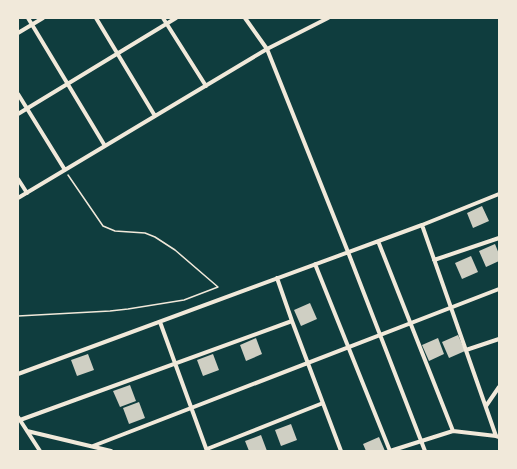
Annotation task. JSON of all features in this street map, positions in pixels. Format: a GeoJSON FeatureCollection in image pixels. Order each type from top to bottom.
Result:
{"type":"FeatureCollection","features":[{"type":"Feature","properties":{"kind":"street"},"geometry":{"type":"LineString","coordinates":[[28,18],[105,146]]}},
{"type":"Feature","properties":{"kind":"street"},"geometry":{"type":"LineString","coordinates":[[18,33],[43,18]]}},
{"type":"Feature","properties":{"kind":"street"},"geometry":{"type":"LineString","coordinates":[[96,18],[155,116]]}},
{"type":"Feature","properties":{"kind":"street"},"geometry":{"type":"LineString","coordinates":[[163,18],[206,86]]}},
{"type":"Feature","properties":{"kind":"street"},"geometry":{"type":"LineString","coordinates":[[18,114],[176,18]]}},
{"type":"Feature","properties":{"kind":"street"},"geometry":{"type":"LineString","coordinates":[[245,18],[267,49],[425,451]]}},
{"type":"Feature","properties":{"kind":"street"},"geometry":{"type":"LineString","coordinates":[[18,198],[267,49],[328,18]]}},
{"type":"Feature","properties":{"kind":"street"},"geometry":{"type":"LineString","coordinates":[[18,94],[65,170]]}},
{"type":"Feature","properties":{"kind":"street"},"geometry":{"type":"LineString","coordinates":[[18,179],[27,193]]}},
{"type":"Feature","properties":{"kind":"street"},"geometry":{"type":"LineString","coordinates":[[18,374],[422,225],[499,194]]}},
{"type":"Feature","properties":{"kind":"street"},"geometry":{"type":"LineString","coordinates":[[315,264],[390,451],[453,432],[498,436],[422,225]]}},
{"type":"Feature","properties":{"kind":"street"},"geometry":{"type":"LineString","coordinates":[[434,260],[499,238]]}},
{"type":"Feature","properties":{"kind":"street"},"geometry":{"type":"LineString","coordinates":[[378,241],[453,432]]}},
{"type":"Feature","properties":{"kind":"street"},"geometry":{"type":"LineString","coordinates":[[277,278],[341,451]]}},
{"type":"Feature","properties":{"kind":"street"},"geometry":{"type":"LineString","coordinates":[[92,446],[499,289]]}},
{"type":"Feature","properties":{"kind":"street"},"geometry":{"type":"LineString","coordinates":[[40,451],[19,419],[292,321]]}},
{"type":"Feature","properties":{"kind":"street"},"geometry":{"type":"LineString","coordinates":[[160,322],[207,450],[323,403]]}},
{"type":"Feature","properties":{"kind":"street"},"geometry":{"type":"LineString","coordinates":[[466,350],[499,339]]}},
{"type":"Feature","properties":{"kind":"street"},"geometry":{"type":"LineString","coordinates":[[486,406],[499,387]]}},
{"type":"Feature","properties":{"kind":"street"},"geometry":{"type":"LineString","coordinates":[[27,431],[111,451]]}},
{"type":"Feature","properties":{"kind":"path"},"geometry":{"type":"LineString","coordinates":[[18,316],[104,312],[128,309],[184,300],[218,287],[175,250],[155,237],[145,233],[116,231],[103,226],[65,170]]}},
{"type":"Feature","properties":{"kind":"building"},"geometry":{"type":"Polygon","coordinates":[[[482,206],[489,221],[473,228],[467,213],[482,206]]]}},
{"type":"Feature","properties":{"kind":"building"},"geometry":{"type":"Polygon","coordinates":[[[495,244],[499,254],[499,261],[486,267],[479,251],[495,244]]]}},
{"type":"Feature","properties":{"kind":"building"},"geometry":{"type":"Polygon","coordinates":[[[471,256],[478,272],[462,279],[455,263],[471,256]]]}},
{"type":"Feature","properties":{"kind":"building"},"geometry":{"type":"Polygon","coordinates":[[[310,303],[317,319],[301,326],[294,310],[310,303]]]}},
{"type":"Feature","properties":{"kind":"building"},"geometry":{"type":"Polygon","coordinates":[[[458,335],[465,351],[449,358],[442,342],[458,335]]]}},
{"type":"Feature","properties":{"kind":"building"},"geometry":{"type":"Polygon","coordinates":[[[256,338],[262,354],[246,361],[240,345],[256,338]]]}},
{"type":"Feature","properties":{"kind":"building"},"geometry":{"type":"Polygon","coordinates":[[[438,338],[444,354],[429,361],[422,345],[438,338]]]}},
{"type":"Feature","properties":{"kind":"building"},"geometry":{"type":"Polygon","coordinates":[[[88,354],[94,370],[77,376],[71,360],[88,354]]]}},
{"type":"Feature","properties":{"kind":"building"},"geometry":{"type":"Polygon","coordinates":[[[213,354],[219,370],[203,376],[197,360],[213,354]]]}},
{"type":"Feature","properties":{"kind":"building"},"geometry":{"type":"Polygon","coordinates":[[[130,385],[136,401],[120,407],[113,391],[130,385]]]}},
{"type":"Feature","properties":{"kind":"building"},"geometry":{"type":"Polygon","coordinates":[[[139,402],[145,418],[129,424],[123,408],[139,402]]]}},
{"type":"Feature","properties":{"kind":"building"},"geometry":{"type":"Polygon","coordinates":[[[291,424],[297,440],[281,446],[275,430],[291,424]]]}},
{"type":"Feature","properties":{"kind":"building"},"geometry":{"type":"Polygon","coordinates":[[[261,435],[267,451],[249,451],[245,441],[261,435]]]}},
{"type":"Feature","properties":{"kind":"building"},"geometry":{"type":"Polygon","coordinates":[[[379,437],[385,451],[366,451],[363,444],[379,437]]]}}]}
